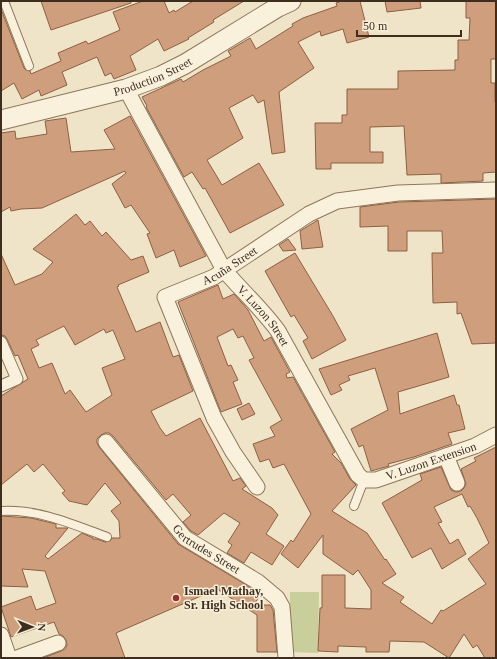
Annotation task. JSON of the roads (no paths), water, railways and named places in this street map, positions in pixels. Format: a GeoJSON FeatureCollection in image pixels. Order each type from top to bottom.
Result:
{"type":"FeatureCollection","features":[{"type":"Feature","properties":{"kind":"street","name":"Production Street"},"geometry":{"type":"LineString","coordinates":[[1,120],[126,89],[161,76],[185,64],[278,7],[291,1]]}},
{"type":"Feature","properties":{"kind":"street","name":"V. Luzon Street"},"geometry":{"type":"LineString","coordinates":[[126,89],[224,270],[267,316],[278,331],[358,475],[364,480]]}},
{"type":"Feature","properties":{"kind":"street","name":"Acuña Street"},"geometry":{"type":"LineString","coordinates":[[257,487],[233,452],[214,418],[165,297],[214,277],[310,214],[337,201],[398,193],[496,190]]}},
{"type":"Feature","properties":{"kind":"street"},"geometry":{"type":"LineString","coordinates":[[1,342],[17,379],[1,386]]}},
{"type":"Feature","properties":{"kind":"street","name":"V. Luzon Extension"},"geometry":{"type":"LineString","coordinates":[[364,480],[376,480],[476,446],[496,435]]}},
{"type":"Feature","properties":{"kind":"street","name":"Gertrudes Street"},"geometry":{"type":"LineString","coordinates":[[106,442],[184,538],[258,582],[277,598],[282,607],[286,658]]}},
{"type":"Feature","properties":{"kind":"street"},"geometry":{"type":"LineString","coordinates":[[446,456],[457,483]]}},
{"type":"Feature","properties":{"kind":"street"},"geometry":{"type":"LineString","coordinates":[[1,635],[9,658]]}},
{"type":"Feature","properties":{"kind":"street"},"geometry":{"type":"LineString","coordinates":[[17,658],[58,643]]}},
{"type":"Feature","properties":{"kind":"lane"},"geometry":{"type":"LineString","coordinates":[[4,1],[29,66]]}},
{"type":"Feature","properties":{"kind":"lane"},"geometry":{"type":"LineString","coordinates":[[354,506],[364,480]]}},
{"type":"Feature","properties":{"kind":"lane"},"geometry":{"type":"LineString","coordinates":[[1,511],[18,510],[36,513],[107,537]]}},
{"type":"Feature","properties":{"kind":"place","name":"Ismael Mathay, Sr. High School"},"geometry":{"type":"Point","coordinates":[176,598]}}]}
